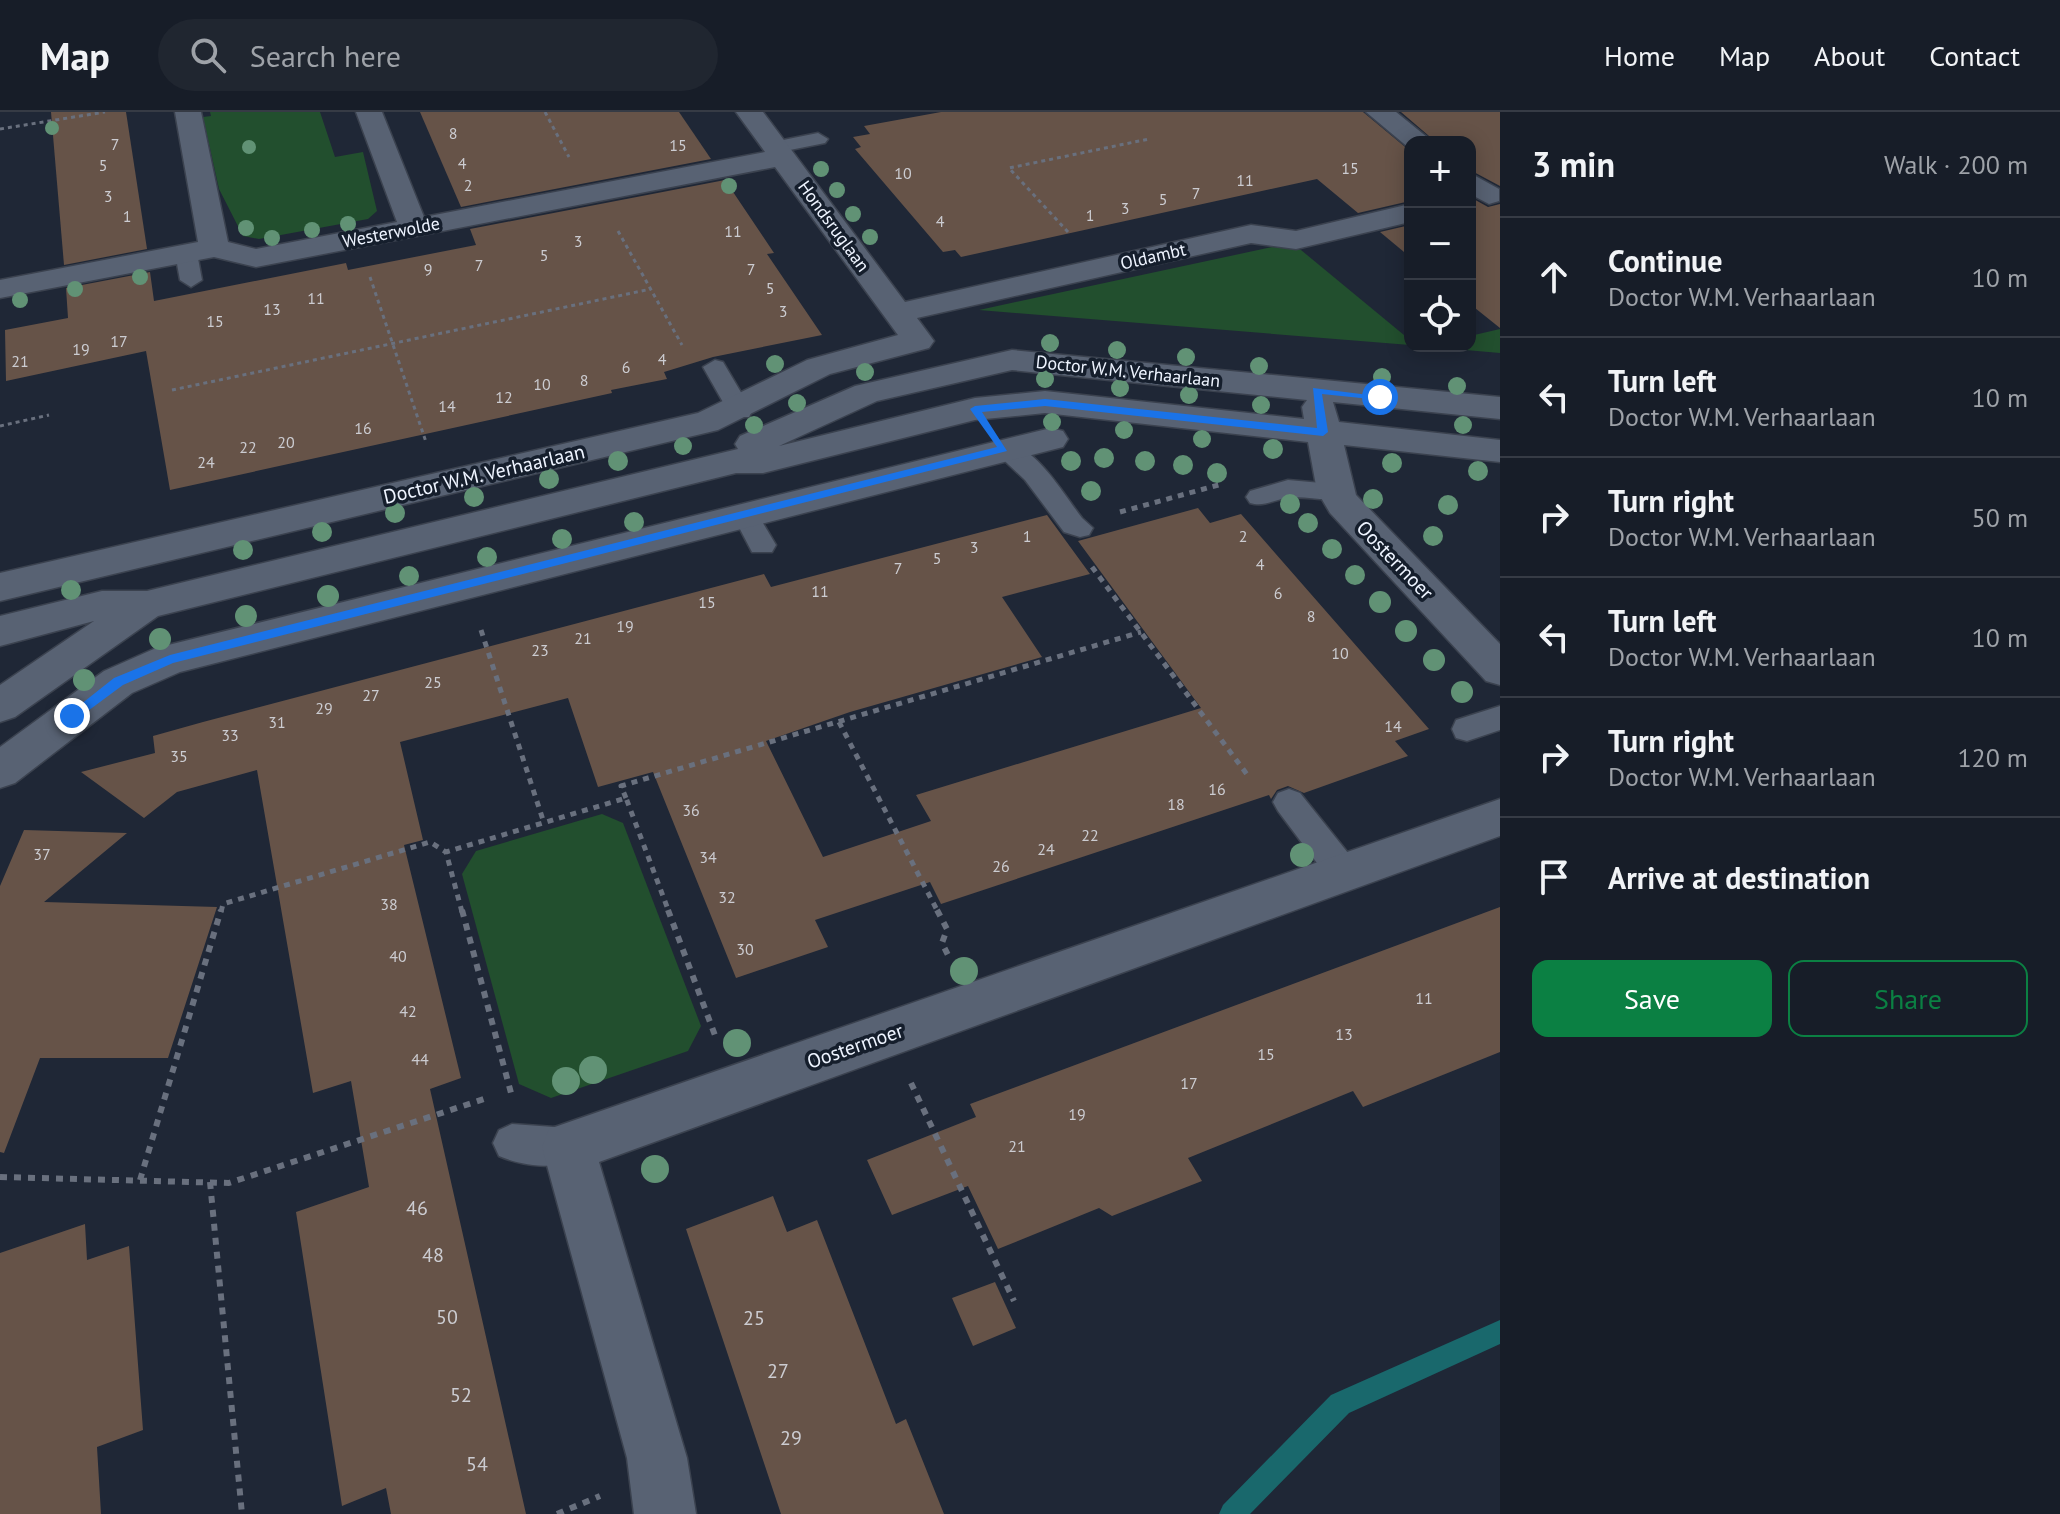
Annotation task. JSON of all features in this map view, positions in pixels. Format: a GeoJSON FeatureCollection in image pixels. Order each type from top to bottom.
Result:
{"type":"FeatureCollection","features":[{"type":"Feature","properties":{"kind":"street"},"geometry":{"type":"LineString","coordinates":[[188,112],[197,260]]}},
{"type":"Feature","properties":{"kind":"street"},"geometry":{"type":"LineString","coordinates":[[369,112],[413,227]]}},
{"type":"Feature","properties":{"kind":"street"},"geometry":{"type":"LineString","coordinates":[[751,114],[779,112]]}},
{"type":"Feature","properties":{"kind":"street"},"geometry":{"type":"LineString","coordinates":[[1379,112],[1411,136]]}},
{"type":"Feature","properties":{"kind":"street","name":"Hondsruglaan"},"geometry":{"type":"LineString","coordinates":[[751,114],[908,327]]}},
{"type":"Feature","properties":{"kind":"street","name":"Westerwolde"},"geometry":{"type":"LineString","coordinates":[[0,289],[197,260],[256,258],[779,152]]}},
{"type":"Feature","properties":{"kind":"street"},"geometry":{"type":"LineString","coordinates":[[1476,185],[1489,195],[1476,198]]}},
{"type":"Feature","properties":{"kind":"street","name":"Oldambt"},"geometry":{"type":"LineString","coordinates":[[908,327],[1251,234],[1296,240],[1404,214]]}},
{"type":"Feature","properties":{"kind":"street"},"geometry":{"type":"LineString","coordinates":[[908,327],[940,375],[975,409],[1004,448]]}},
{"type":"Feature","properties":{"kind":"street","name":"Doctor W.M. Verhaarlaan"},"geometry":{"type":"LineString","coordinates":[[0,587],[740,411],[806,372],[851,356],[908,327]]}},
{"type":"Feature","properties":{"kind":"street","name":"Doctor W.M. Verhaarlaan"},"geometry":{"type":"LineString","coordinates":[[736,461],[752,444],[834,404],[890,385],[999,361],[1028,360],[1500,408]]}},
{"type":"Feature","properties":{"kind":"street"},"geometry":{"type":"LineString","coordinates":[[1316,390],[1323,432]]}},
{"type":"Feature","properties":{"kind":"street","name":"Doctor W.M. Verhaarlaan"},"geometry":{"type":"LineString","coordinates":[[0,631],[102,605],[147,605],[736,461],[763,461],[975,409],[1045,402],[1500,451]]}},
{"type":"Feature","properties":{"kind":"street","name":"Oostermoer"},"geometry":{"type":"LineString","coordinates":[[1323,432],[1335,491],[1350,512],[1500,670]]}},
{"type":"Feature","properties":{"kind":"street"},"geometry":{"type":"LineString","coordinates":[[0,771],[118,682],[170,659],[754,529],[1004,448],[1051,439]]}},
{"type":"Feature","properties":{"kind":"street","name":"Doctor W.M. Verhaarlaan"},"geometry":{"type":"LineString","coordinates":[[2,701],[147,605]]}},
{"type":"Feature","properties":{"kind":"street","name":"Oostermoer"},"geometry":{"type":"LineString","coordinates":[[568,1147],[1500,817]]}},
{"type":"Feature","properties":{"kind":"street"},"geometry":{"type":"LineString","coordinates":[[568,1147],[657,1458],[665,1514]]}},
{"type":"Feature","properties":{"kind":"lane"},"geometry":{"type":"LineString","coordinates":[[779,152],[818,139]]}},
{"type":"Feature","properties":{"kind":"lane"},"geometry":{"type":"LineString","coordinates":[[715,367],[740,411]]}},
{"type":"Feature","properties":{"kind":"lane"},"geometry":{"type":"LineString","coordinates":[[1004,448],[1034,474],[1073,525],[1080,528]]}},
{"type":"Feature","properties":{"kind":"lane"},"geometry":{"type":"LineString","coordinates":[[1259,497],[1288,489],[1335,491]]}},
{"type":"Feature","properties":{"kind":"lane"},"geometry":{"type":"LineString","coordinates":[[1467,729],[1500,718]]}},
{"type":"Feature","properties":{"kind":"lane"},"geometry":{"type":"LineString","coordinates":[[1289,802],[1344,873]]}},
{"type":"Feature","properties":{"kind":"lane"},"geometry":{"type":"LineString","coordinates":[[512,1143],[568,1147]]}},
{"type":"Feature","properties":{"kind":"path"},"geometry":{"type":"LineString","coordinates":[[0,129],[105,112]]}},
{"type":"Feature","properties":{"kind":"path"},"geometry":{"type":"LineString","coordinates":[[545,112],[570,159]]}},
{"type":"Feature","properties":{"kind":"path"},"geometry":{"type":"LineString","coordinates":[[1072,236],[1009,168],[1149,139]]}},
{"type":"Feature","properties":{"kind":"path"},"geometry":{"type":"LineString","coordinates":[[617,229],[689,358]]}},
{"type":"Feature","properties":{"kind":"path"},"geometry":{"type":"LineString","coordinates":[[357,238],[431,455]]}},
{"type":"Feature","properties":{"kind":"path"},"geometry":{"type":"LineString","coordinates":[[172,390],[651,289]]}},
{"type":"Feature","properties":{"kind":"path"},"geometry":{"type":"LineString","coordinates":[[0,426],[49,415]]}},
{"type":"Feature","properties":{"kind":"path"},"geometry":{"type":"LineString","coordinates":[[1119,512],[1226,483]]}},
{"type":"Feature","properties":{"kind":"path"},"geometry":{"type":"LineString","coordinates":[[1085,557],[1253,783]]}},
{"type":"Feature","properties":{"kind":"path"},"geometry":{"type":"LineString","coordinates":[[477,618],[544,823]]}},
{"type":"Feature","properties":{"kind":"path"},"geometry":{"type":"LineString","coordinates":[[721,1052],[621,786],[1141,632]]}},
{"type":"Feature","properties":{"kind":"path"},"geometry":{"type":"LineString","coordinates":[[839,722],[947,929],[942,943],[956,969]]}},
{"type":"Feature","properties":{"kind":"path"},"geometry":{"type":"LineString","coordinates":[[446,852],[626,798]]}},
{"type":"Feature","properties":{"kind":"path"},"geometry":{"type":"LineString","coordinates":[[140,1180],[223,904],[430,842],[446,852],[513,1100]]}},
{"type":"Feature","properties":{"kind":"path"},"geometry":{"type":"LineString","coordinates":[[0,1177],[229,1183],[497,1094]]}},
{"type":"Feature","properties":{"kind":"path"},"geometry":{"type":"LineString","coordinates":[[924,1110],[1014,1301]]}},
{"type":"Feature","properties":{"kind":"path"},"geometry":{"type":"LineString","coordinates":[[210,1182],[242,1514]]}},
{"type":"Feature","properties":{"kind":"path"},"geometry":{"type":"LineString","coordinates":[[557,1514],[614,1490]]}},
{"type":"Feature","properties":{"kind":"green space"},"geometry":{"type":"Polygon","coordinates":[[[210,112],[320,112],[335,157],[363,152],[377,211],[368,219],[259,239],[243,236],[219,189],[203,117],[211,116],[210,112]]]}},
{"type":"Feature","properties":{"kind":"green space"},"geometry":{"type":"Polygon","coordinates":[[[1272,247],[1301,250],[1404,335],[1404,345],[979,310],[1272,247]]]}},
{"type":"Feature","properties":{"kind":"green space"},"geometry":{"type":"Polygon","coordinates":[[[1500,329],[1500,353],[1476,351],[1476,335],[1500,329]]]}},
{"type":"Feature","properties":{"kind":"green space"},"geometry":{"type":"Polygon","coordinates":[[[602,814],[623,823],[701,1026],[688,1051],[551,1098],[519,1084],[462,874],[476,851],[602,814]]]}},
{"type":"Feature","properties":{"kind":"building"},"geometry":{"type":"Polygon","coordinates":[[[51,112],[126,112],[147,249],[64,265],[51,112]]]}},
{"type":"Feature","properties":{"kind":"building"},"geometry":{"type":"Polygon","coordinates":[[[420,112],[679,112],[711,159],[461,207],[420,112]]]}},
{"type":"Feature","properties":{"kind":"building"},"geometry":{"type":"Polygon","coordinates":[[[941,112],[1363,112],[1404,146],[1404,202],[1358,213],[1317,179],[961,257],[955,250],[943,252],[855,149],[861,147],[853,137],[870,134],[864,126],[941,112]]]}},
{"type":"Feature","properties":{"kind":"building"},"geometry":{"type":"Polygon","coordinates":[[[1401,112],[1500,112],[1500,186],[1476,173],[1476,136],[1429,136],[1401,112]]]}},
{"type":"Feature","properties":{"kind":"building"},"geometry":{"type":"Polygon","coordinates":[[[725,180],[774,253],[767,254],[822,335],[713,357],[664,372],[667,379],[611,390],[612,393],[170,490],[146,351],[6,381],[5,330],[68,318],[66,288],[150,272],[154,301],[346,263],[348,270],[476,245],[470,229],[725,180]]]}},
{"type":"Feature","properties":{"kind":"building"},"geometry":{"type":"Polygon","coordinates":[[[1476,200],[1488,207],[1500,204],[1500,328],[1476,309],[1476,200]]]}},
{"type":"Feature","properties":{"kind":"building"},"geometry":{"type":"Polygon","coordinates":[[[1404,226],[1404,252],[1380,232],[1404,226]]]}},
{"type":"Feature","properties":{"kind":"building"},"geometry":{"type":"Polygon","coordinates":[[[1198,508],[1210,523],[1241,514],[1429,729],[1395,741],[1408,756],[1304,793],[1288,786],[1277,790],[1271,799],[1269,795],[941,904],[930,882],[815,920],[828,947],[736,978],[653,772],[598,787],[568,698],[400,742],[423,840],[404,845],[461,1078],[430,1089],[526,1514],[391,1514],[386,1488],[342,1506],[296,1212],[369,1187],[351,1081],[313,1093],[257,770],[177,792],[144,818],[81,772],[155,753],[153,736],[203,722],[764,574],[771,587],[1047,515],[1090,574],[1002,597],[1042,657],[850,712],[766,741],[823,857],[931,821],[916,795],[1201,708],[1078,541],[1198,508]]]}},
{"type":"Feature","properties":{"kind":"building"},"geometry":{"type":"Polygon","coordinates":[[[24,830],[127,833],[44,902],[217,907],[168,1058],[40,1058],[4,1153],[0,1152],[0,886],[24,830]]]}},
{"type":"Feature","properties":{"kind":"building"},"geometry":{"type":"Polygon","coordinates":[[[1500,907],[1500,1052],[1363,1107],[1353,1091],[1188,1158],[1202,1181],[1112,1216],[1099,1208],[998,1249],[968,1186],[892,1215],[867,1160],[976,1117],[970,1104],[1500,907]]]}},
{"type":"Feature","properties":{"kind":"building"},"geometry":{"type":"Polygon","coordinates":[[[773,1196],[787,1232],[817,1220],[896,1424],[906,1419],[944,1514],[781,1514],[686,1229],[773,1196]]]}},
{"type":"Feature","properties":{"kind":"building"},"geometry":{"type":"Polygon","coordinates":[[[85,1224],[87,1260],[129,1246],[143,1430],[97,1447],[101,1514],[0,1514],[0,1253],[85,1224]]]}},
{"type":"Feature","properties":{"kind":"building"},"geometry":{"type":"Polygon","coordinates":[[[995,1282],[1016,1328],[973,1346],[952,1298],[995,1282]]]}},
{"type":"Feature","properties":{"kind":"waterway"},"geometry":{"type":"LineString","coordinates":[[1232,1514],[1340,1404],[1500,1332]]}},
{"type":"Feature","properties":{"kind":"route"},"geometry":{"type":"LineString","coordinates":[[72,716],[118,682],[170,659],[1004,448],[975,409],[1045,402],[1323,432],[1316,390],[1380,397]]}}]}
